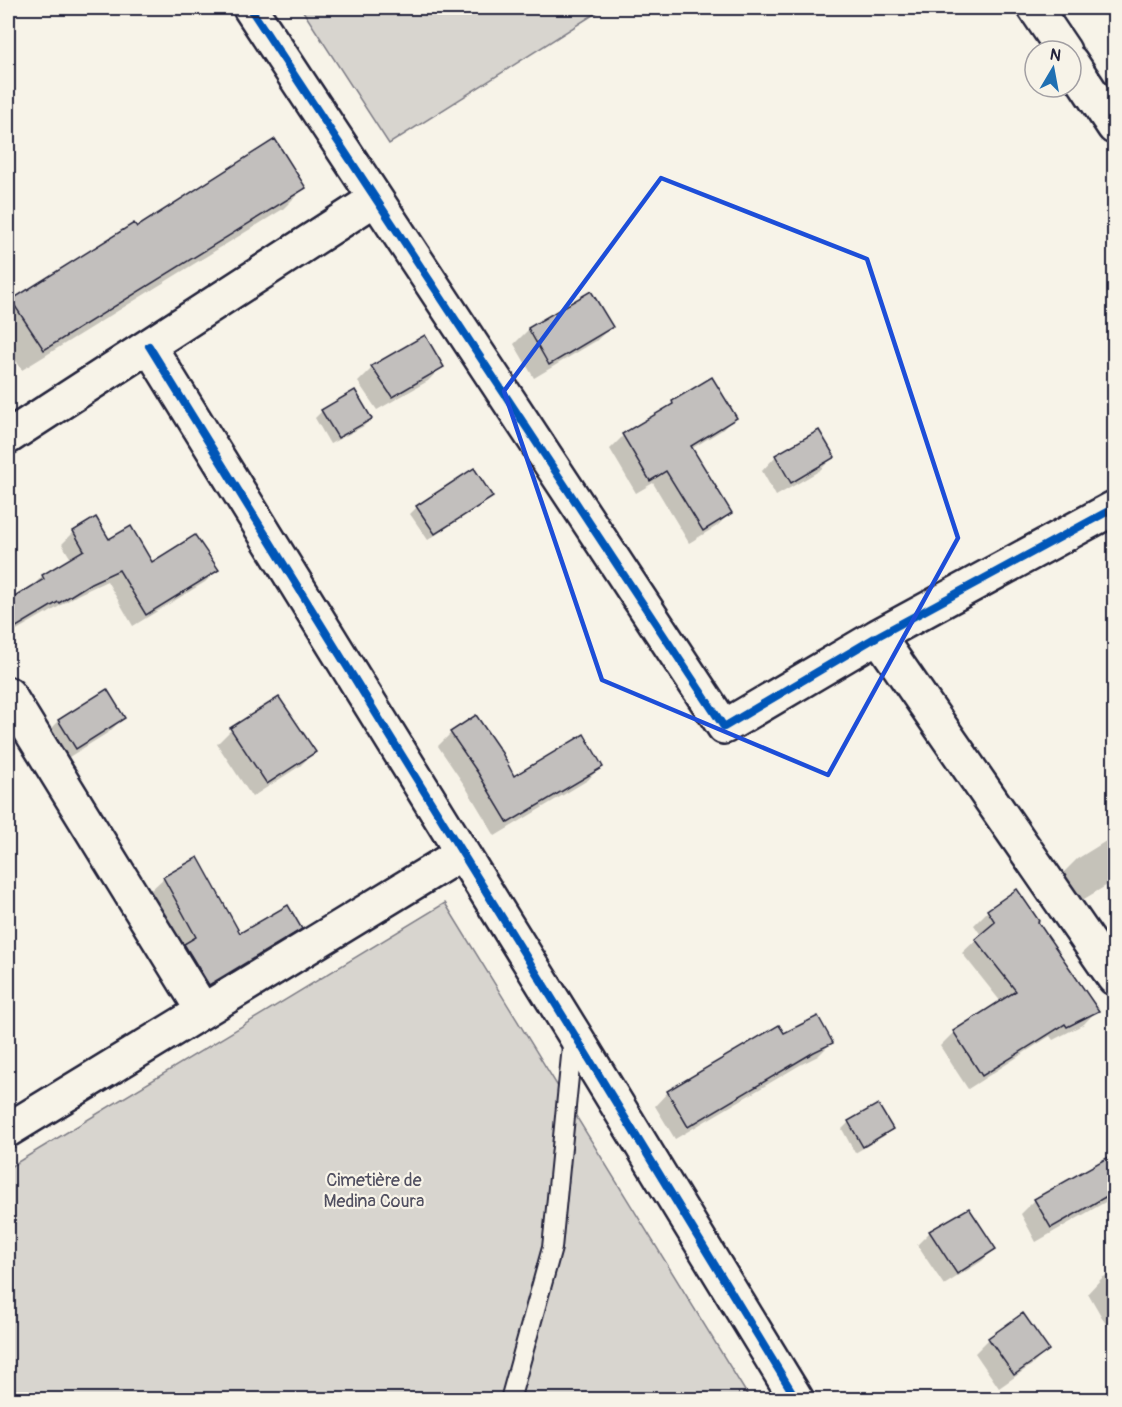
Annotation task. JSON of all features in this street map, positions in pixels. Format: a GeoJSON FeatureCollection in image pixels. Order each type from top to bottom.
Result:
{"type":"FeatureCollection","features":[{"type":"Feature","properties":{"kind":"street"},"geometry":{"type":"LineString","coordinates":[[250,8],[724,728],[878,636],[1114,508]]}},
{"type":"Feature","properties":{"kind":"street"},"geometry":{"type":"LineString","coordinates":[[1035,8],[1056,39]]}},
{"type":"Feature","properties":{"kind":"street"},"geometry":{"type":"LineString","coordinates":[[1083,80],[1114,127]]}},
{"type":"Feature","properties":{"kind":"street"},"geometry":{"type":"LineString","coordinates":[[8,437],[375,199]]}},
{"type":"Feature","properties":{"kind":"street"},"geometry":{"type":"LineString","coordinates":[[149,346],[797,1400]]}},
{"type":"Feature","properties":{"kind":"street"},"geometry":{"type":"LineString","coordinates":[[878,636],[1114,978]]}},
{"type":"Feature","properties":{"kind":"street"},"geometry":{"type":"LineString","coordinates":[[8,694],[203,1011]]}},
{"type":"Feature","properties":{"kind":"street"},"geometry":{"type":"LineString","coordinates":[[8,1130],[462,854]]}},
{"type":"Feature","properties":{"kind":"lane"},"geometry":{"type":"LineString","coordinates":[[510,1400],[552,1248],[573,1034]]}},
{"type":"Feature","properties":{"kind":"highlighted area"},"geometry":{"type":"Polygon","coordinates":[[[661,178],[867,259],[958,538],[828,775],[602,680],[504,391],[661,178]]]}},
{"type":"Feature","properties":{"kind":"green space"},"geometry":{"type":"Polygon","coordinates":[[[301,8],[604,8],[389,144],[301,8]]]}},
{"type":"Feature","properties":{"kind":"green space","name":"Cimetière de Medina Coura"},"geometry":{"type":"Polygon","coordinates":[[[445,903],[750,1399],[8,1400],[8,1168],[445,903]]]}},
{"type":"Feature","properties":{"kind":"building"},"geometry":{"type":"Polygon","coordinates":[[[275,139],[306,188],[44,350],[11,300],[134,223],[137,227],[275,139]]]}},
{"type":"Feature","properties":{"kind":"building"},"geometry":{"type":"Polygon","coordinates":[[[591,291],[613,327],[549,365],[528,328],[591,291]]]}},
{"type":"Feature","properties":{"kind":"building"},"geometry":{"type":"Polygon","coordinates":[[[425,335],[444,367],[392,397],[371,366],[425,335]]]}},
{"type":"Feature","properties":{"kind":"building"},"geometry":{"type":"Polygon","coordinates":[[[712,377],[737,418],[691,446],[732,513],[703,531],[666,471],[650,481],[622,434],[673,404],[672,401],[712,377]]]}},
{"type":"Feature","properties":{"kind":"building"},"geometry":{"type":"Polygon","coordinates":[[[355,390],[372,419],[338,438],[321,410],[355,390]]]}},
{"type":"Feature","properties":{"kind":"building"},"geometry":{"type":"Polygon","coordinates":[[[819,430],[835,457],[791,483],[775,455],[819,430]]]}},
{"type":"Feature","properties":{"kind":"building"},"geometry":{"type":"Polygon","coordinates":[[[474,468],[493,497],[435,534],[416,506],[474,468]]]}},
{"type":"Feature","properties":{"kind":"building"},"geometry":{"type":"Polygon","coordinates":[[[96,517],[109,539],[131,526],[152,562],[195,535],[219,570],[146,615],[119,570],[91,583],[8,632],[8,601],[44,579],[42,575],[84,550],[73,531],[96,517]]]}},
{"type":"Feature","properties":{"kind":"building"},"geometry":{"type":"Polygon","coordinates":[[[107,689],[125,718],[76,749],[58,720],[107,689]]]}},
{"type":"Feature","properties":{"kind":"building"},"geometry":{"type":"Polygon","coordinates":[[[279,697],[316,752],[267,784],[230,728],[279,697]]]}},
{"type":"Feature","properties":{"kind":"building"},"geometry":{"type":"Polygon","coordinates":[[[476,715],[502,753],[514,776],[584,734],[603,767],[508,823],[450,732],[476,715]]]}},
{"type":"Feature","properties":{"kind":"building"},"geometry":{"type":"Polygon","coordinates":[[[198,857],[240,933],[288,905],[302,929],[209,985],[184,944],[196,937],[163,877],[198,857]]]}},
{"type":"Feature","properties":{"kind":"building"},"geometry":{"type":"Polygon","coordinates":[[[1017,889],[1099,1011],[1067,1027],[1065,1024],[982,1076],[953,1031],[1016,991],[975,939],[995,922],[987,910],[1017,889]]]}},
{"type":"Feature","properties":{"kind":"building"},"geometry":{"type":"Polygon","coordinates":[[[818,1016],[833,1043],[688,1127],[667,1091],[779,1025],[784,1033],[818,1016]]]}},
{"type":"Feature","properties":{"kind":"building"},"geometry":{"type":"Polygon","coordinates":[[[878,1104],[893,1129],[863,1147],[848,1121],[878,1104]]]}},
{"type":"Feature","properties":{"kind":"building"},"geometry":{"type":"Polygon","coordinates":[[[1114,1154],[1114,1192],[1051,1228],[1034,1199],[1114,1154]]]}},
{"type":"Feature","properties":{"kind":"building"},"geometry":{"type":"Polygon","coordinates":[[[969,1208],[996,1249],[957,1274],[929,1231],[969,1208]]]}},
{"type":"Feature","properties":{"kind":"building"},"geometry":{"type":"Polygon","coordinates":[[[1023,1313],[1049,1350],[1014,1375],[988,1338],[1023,1313]]]}},
{"type":"Feature","properties":{"kind":"cycle path"},"geometry":{"type":"LineString","coordinates":[[250,8],[724,727],[878,636],[1114,508]]}},
{"type":"Feature","properties":{"kind":"cycle path"},"geometry":{"type":"LineString","coordinates":[[149,346],[797,1400]]}}]}
